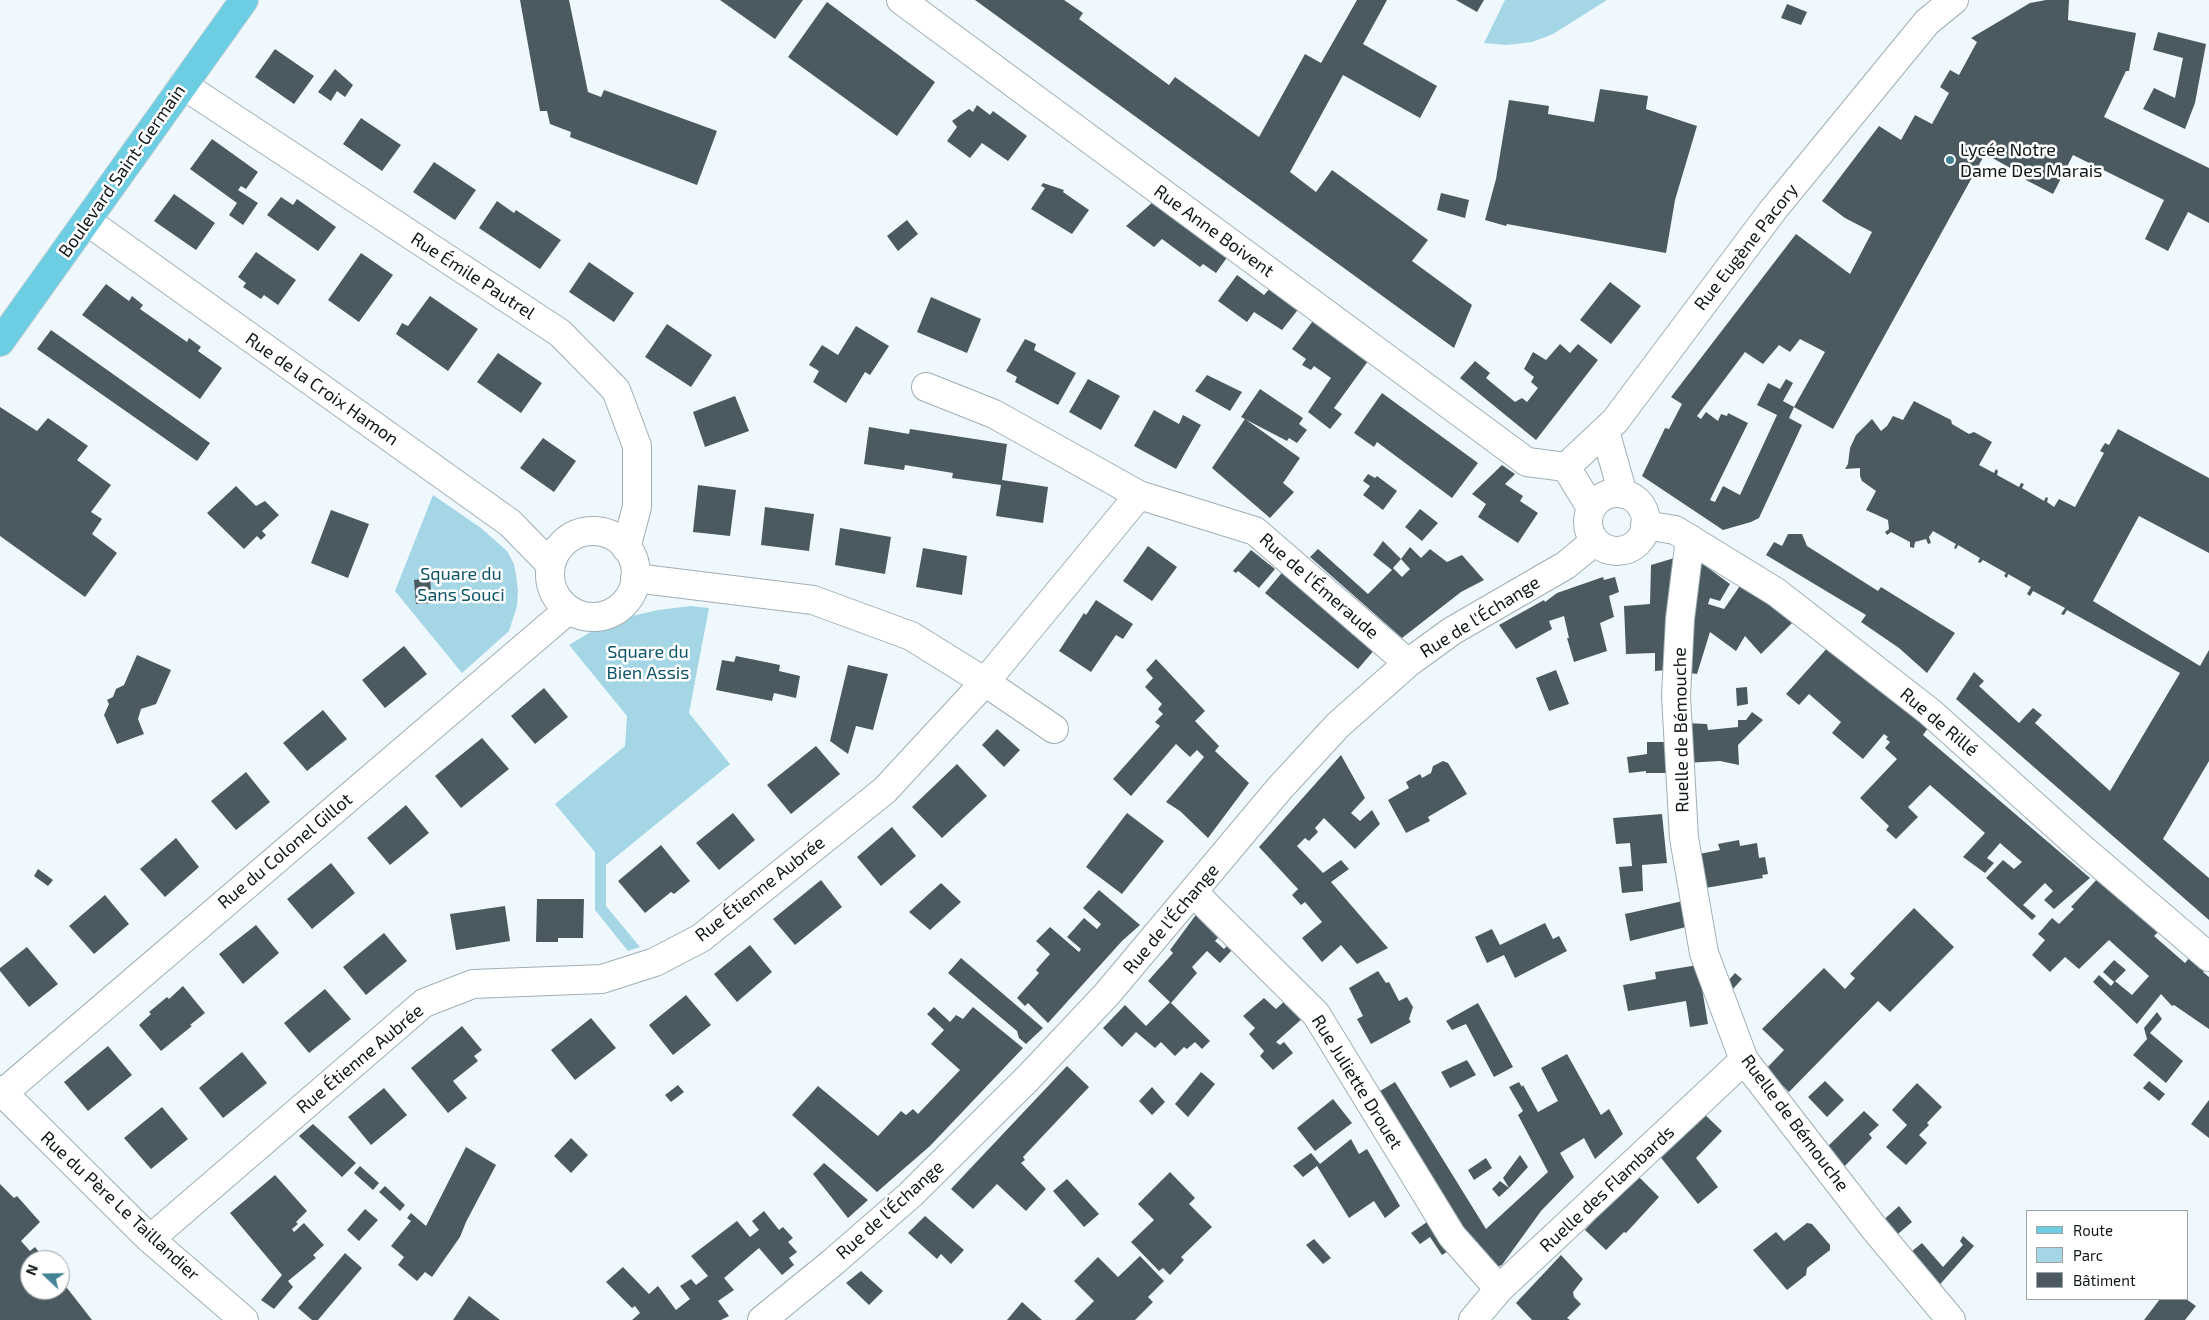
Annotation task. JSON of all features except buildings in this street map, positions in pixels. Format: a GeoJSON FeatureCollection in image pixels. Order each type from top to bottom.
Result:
{"type":"FeatureCollection","features":[{"type":"Feature","properties":{"kind":"main road","name":"Boulevard Saint-Germain"},"geometry":{"type":"LineString","coordinates":[[0,342],[244,0]]}},
{"type":"Feature","properties":{"kind":"street","name":"Rue Anne Boivent"},"geometry":{"type":"LineString","coordinates":[[901,0],[1528,462],[1566,467]]}},
{"type":"Feature","properties":{"kind":"street","name":"Rue Eugène Pacory"},"geometry":{"type":"LineString","coordinates":[[1566,467],[1615,421],[1773,210],[1927,22],[1954,0]]}},
{"type":"Feature","properties":{"kind":"street","name":"Rue Émile Pautrel"},"geometry":{"type":"LineString","coordinates":[[183,85],[560,333],[616,390],[638,446],[637,506],[626,548]]}},
{"type":"Feature","properties":{"kind":"street","name":"Rue de la Croix Hamon"},"geometry":{"type":"LineString","coordinates":[[87,221],[510,523],[551,565]]}},
{"type":"Feature","properties":{"kind":"street","name":"Rue de l'Émeraude"},"geometry":{"type":"LineString","coordinates":[[926,387],[994,414],[1139,495],[1255,531],[1408,663]]}},
{"type":"Feature","properties":{"kind":"street"},"geometry":{"type":"LineString","coordinates":[[1605,431],[1622,494]]}},
{"type":"Feature","properties":{"kind":"street"},"geometry":{"type":"LineString","coordinates":[[1566,467],[1591,508]]}},
{"type":"Feature","properties":{"kind":"street"},"geometry":{"type":"LineString","coordinates":[[1622,494],[1630,497],[1642,509],[1645,525],[1639,541],[1624,550],[1607,549],[1596,541],[1588,528],[1588,518],[1591,508],[1605,496],[1622,494]]}},
{"type":"Feature","properties":{"kind":"street"},"geometry":{"type":"LineString","coordinates":[[985,682],[1139,495]]}},
{"type":"Feature","properties":{"kind":"street","name":"Rue de Rillé"},"geometry":{"type":"LineString","coordinates":[[1645,525],[1674,530],[1776,592],[1930,712],[2079,846],[2209,957]]}},
{"type":"Feature","properties":{"kind":"street"},"geometry":{"type":"LineString","coordinates":[[584,532],[599,532],[616,538],[626,548],[634,563],[635,578],[632,592],[624,604],[611,613],[597,617],[582,616],[568,610],[554,594],[550,580],[551,565],[559,548],[570,538],[584,532]]}},
{"type":"Feature","properties":{"kind":"street","name":"Ruelle de Bémouche"},"geometry":{"type":"LineString","coordinates":[[1690,539],[1680,618],[1676,696],[1684,838],[1704,953],[1744,1060],[1874,1228],[1952,1320]]}},
{"type":"Feature","properties":{"kind":"street","name":"Rue de l'Échange"},"geometry":{"type":"LineString","coordinates":[[762,1320],[832,1263],[910,1195],[1028,1078],[1107,994],[1279,789],[1338,725],[1408,663],[1452,631],[1566,565],[1596,541]]}},
{"type":"Feature","properties":{"kind":"street"},"geometry":{"type":"LineString","coordinates":[[635,578],[813,600],[911,636],[985,682],[1054,729]]}},
{"type":"Feature","properties":{"kind":"street","name":"Rue du Colonel Gillot"},"geometry":{"type":"LineString","coordinates":[[1,1091],[568,610]]}},
{"type":"Feature","properties":{"kind":"street","name":"Rue Étienne Aubrée"},"geometry":{"type":"LineString","coordinates":[[150,1239],[424,1003],[473,984],[602,979],[655,962],[701,938],[885,790],[985,682]]}},
{"type":"Feature","properties":{"kind":"street","name":"Rue Juliette Drouet"},"geometry":{"type":"LineString","coordinates":[[1193,892],[1316,1014],[1452,1236],[1500,1290]]}},
{"type":"Feature","properties":{"kind":"street","name":"Ruelle des Flambards"},"geometry":{"type":"LineString","coordinates":[[1472,1320],[1500,1290],[1744,1060]]}},
{"type":"Feature","properties":{"kind":"street","name":"Rue du Père Le Taillandier"},"geometry":{"type":"LineString","coordinates":[[1,1091],[150,1239],[244,1320]]}},
{"type":"Feature","properties":{"kind":"green space"},"geometry":{"type":"Polygon","coordinates":[[[1505,0],[1607,0],[1553,34],[1532,42],[1507,45],[1484,43],[1505,0]]]}},
{"type":"Feature","properties":{"kind":"green space","name":"Square du Sans Souci"},"geometry":{"type":"Polygon","coordinates":[[[433,495],[481,528],[507,551],[514,564],[516,575],[517,606],[509,631],[462,673],[395,591],[433,495]]]}},
{"type":"Feature","properties":{"kind":"green space","name":"Square du Bien Assis"},"geometry":{"type":"Polygon","coordinates":[[[691,606],[709,608],[689,713],[730,764],[606,865],[606,906],[640,947],[628,951],[595,910],[595,852],[555,804],[625,746],[627,716],[569,645],[597,628],[619,619],[658,610],[691,606]]]}},
{"type":"Feature","properties":{"kind":"place","name":"Lycée Notre Dame Des Marais"},"geometry":{"type":"Point","coordinates":[1950,160]}}]}
